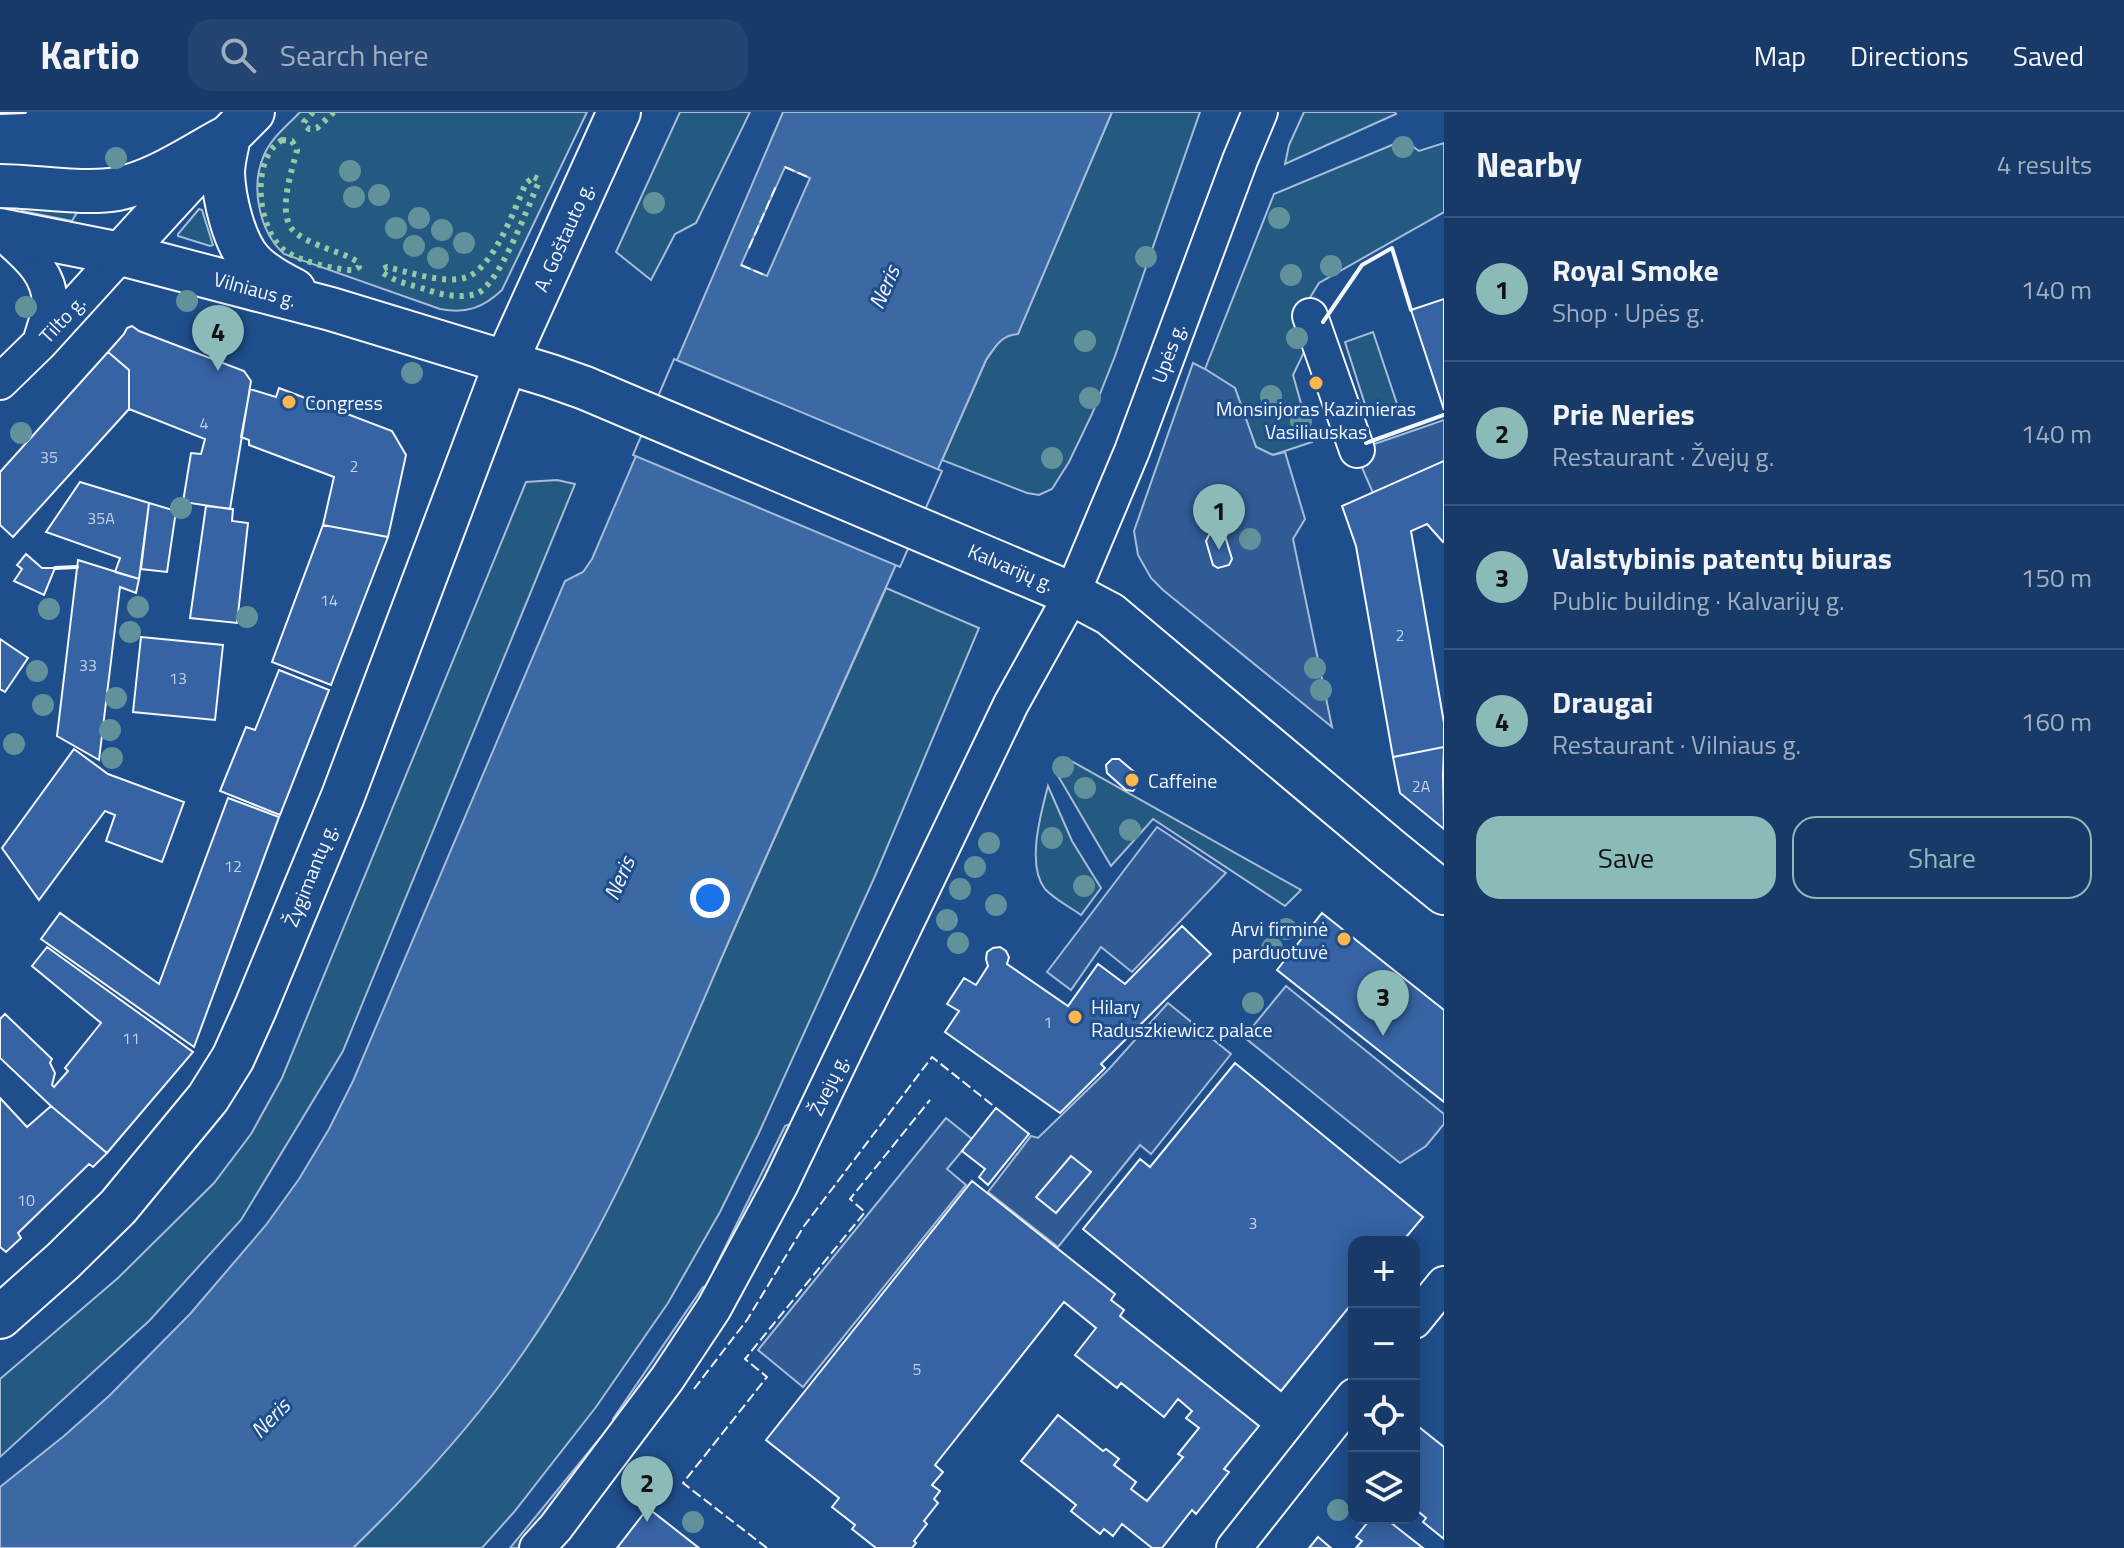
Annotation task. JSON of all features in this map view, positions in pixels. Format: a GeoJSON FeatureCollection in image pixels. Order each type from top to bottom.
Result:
{"type":"FeatureCollection","features":[{"type":"Feature","properties":{"kind":"main road","name":"A. Goštauto g."},"geometry":{"type":"LineString","coordinates":[[506,362],[619,112]]}},
{"type":"Feature","properties":{"kind":"main road"},"geometry":{"type":"LineString","coordinates":[[0,186],[89,191],[115,189],[141,182],[169,169],[241,124]]}},
{"type":"Feature","properties":{"kind":"main road"},"geometry":{"type":"LineString","coordinates":[[121,254],[241,124]]}},
{"type":"Feature","properties":{"kind":"main road"},"geometry":{"type":"LineString","coordinates":[[241,124],[223,171],[227,204],[236,234],[251,261],[280,283],[331,309]]}},
{"type":"Feature","properties":{"kind":"main road","name":"Vilniaus g."},"geometry":{"type":"LineString","coordinates":[[0,230],[121,254],[331,309],[506,362]]}},
{"type":"Feature","properties":{"kind":"main road","name":"Kalvarijų g."},"geometry":{"type":"LineString","coordinates":[[506,362],[585,388],[1019,571],[1110,614],[1444,893]]}},
{"type":"Feature","properties":{"kind":"main road","name":"Žygimantų g."},"geometry":{"type":"LineString","coordinates":[[0,1317],[118,1207],[208,1098],[233,1058],[343,796],[506,362]]}},
{"type":"Feature","properties":{"kind":"street","name":"Upės g."},"geometry":{"type":"LineString","coordinates":[[1072,594],[1126,464],[1260,112]]}},
{"type":"Feature","properties":{"kind":"street"},"geometry":{"type":"LineString","coordinates":[[0,230],[33,259],[46,283],[50,308],[40,343]]}},
{"type":"Feature","properties":{"kind":"street","name":"Tilto g."},"geometry":{"type":"LineString","coordinates":[[0,382],[121,254]]}},
{"type":"Feature","properties":{"kind":"street"},"geometry":{"type":"LineString","coordinates":[[1310,316],[1357,450]]}},
{"type":"Feature","properties":{"kind":"street","name":"Žvejų g."},"geometry":{"type":"LineString","coordinates":[[537,1548],[667,1379],[748,1249],[1011,704],[1072,594]]}},
{"type":"Feature","properties":{"kind":"street"},"geometry":{"type":"LineString","coordinates":[[1420,1314],[1444,1284]]}},
{"type":"Feature","properties":{"kind":"street"},"geometry":{"type":"LineString","coordinates":[[1234,1548],[1348,1404]]}},
{"type":"Feature","properties":{"kind":"shaded area"},"geometry":{"type":"Polygon","coordinates":[[[300,112],[587,112],[502,290],[481,305],[458,311],[440,309],[284,254],[275,244],[259,208],[260,167],[271,143],[300,112]]]}},
{"type":"Feature","properties":{"kind":"shaded area"},"geometry":{"type":"Polygon","coordinates":[[[680,112],[750,112],[696,223],[675,234],[651,280],[616,252],[680,112]]]}},
{"type":"Feature","properties":{"kind":"shaded area"},"geometry":{"type":"Polygon","coordinates":[[[1112,112],[1200,112],[1092,414],[1052,489],[1039,495],[1027,493],[942,460],[986,360],[998,343],[1009,334],[1018,333],[1112,112]]]}},
{"type":"Feature","properties":{"kind":"shaded area"},"geometry":{"type":"Polygon","coordinates":[[[1304,112],[1396,114],[1285,164],[1289,145],[1304,112]]]}},
{"type":"Feature","properties":{"kind":"shaded area"},"geometry":{"type":"Polygon","coordinates":[[[1404,140],[1419,151],[1444,143],[1444,212],[1319,283],[1300,314],[1308,344],[1293,375],[1312,442],[1273,455],[1256,447],[1235,389],[1205,369],[1274,194],[1404,140]]]}},
{"type":"Feature","properties":{"kind":"shaded area"},"geometry":{"type":"Polygon","coordinates":[[[81,206],[72,221],[22,211],[20,207],[81,206]]]}},
{"type":"Feature","properties":{"kind":"shaded area"},"geometry":{"type":"Polygon","coordinates":[[[199,209],[202,210],[213,245],[178,236],[199,209]]]}},
{"type":"Feature","properties":{"kind":"shaded area"},"geometry":{"type":"Polygon","coordinates":[[[1373,332],[1398,407],[1369,417],[1345,342],[1373,332]]]}},
{"type":"Feature","properties":{"kind":"shaded area"},"geometry":{"type":"Polygon","coordinates":[[[1193,363],[1235,388],[1256,447],[1273,455],[1285,452],[1305,519],[1293,539],[1332,727],[1163,590],[1151,578],[1138,555],[1134,531],[1193,363]]]}},
{"type":"Feature","properties":{"kind":"shaded area"},"geometry":{"type":"Polygon","coordinates":[[[1444,420],[1444,461],[1373,493],[1357,450],[1444,420]]]}},
{"type":"Feature","properties":{"kind":"shaded area"},"geometry":{"type":"Polygon","coordinates":[[[557,480],[575,484],[343,1051],[241,1220],[149,1321],[0,1457],[0,1379],[118,1278],[214,1183],[251,1134],[282,1078],[526,482],[557,480]]]}},
{"type":"Feature","properties":{"kind":"shaded area"},"geometry":{"type":"Polygon","coordinates":[[[886,588],[979,628],[875,876],[720,1212],[668,1303],[596,1407],[482,1548],[353,1548],[415,1485],[474,1417],[527,1346],[575,1270],[648,1124],[886,588]]]}},
{"type":"Feature","properties":{"kind":"shaded area"},"geometry":{"type":"Polygon","coordinates":[[[1066,758],[1301,890],[1285,906],[1153,819],[1111,866],[1054,769],[1066,758]]]}},
{"type":"Feature","properties":{"kind":"shaded area"},"geometry":{"type":"Polygon","coordinates":[[[1048,786],[1072,841],[1101,888],[1081,915],[1057,900],[1039,879],[1037,839],[1048,786]]]}},
{"type":"Feature","properties":{"kind":"shaded area"},"geometry":{"type":"Polygon","coordinates":[[[1157,827],[1226,873],[1132,972],[1101,947],[1071,990],[1047,972],[1157,827]]]}},
{"type":"Feature","properties":{"kind":"shaded area"},"geometry":{"type":"Polygon","coordinates":[[[1286,986],[1444,1114],[1444,1124],[1426,1146],[1400,1163],[1244,1037],[1286,986]]]}},
{"type":"Feature","properties":{"kind":"shaded area"},"geometry":{"type":"Polygon","coordinates":[[[1168,1003],[1231,1054],[1151,1154],[1140,1145],[1058,1247],[988,1192],[1031,1136],[1038,1138],[1109,1069],[1168,1003]]]}},
{"type":"Feature","properties":{"kind":"shaded area"},"geometry":{"type":"Polygon","coordinates":[[[946,1118],[972,1139],[947,1169],[966,1185],[803,1387],[758,1350],[946,1118]]]}},
{"type":"Feature","properties":{"kind":"shaded area"},"geometry":{"type":"Polygon","coordinates":[[[797,1121],[720,1279],[714,1270],[785,1126],[797,1121]]]}},
{"type":"Feature","properties":{"kind":"shaded area"},"geometry":{"type":"Polygon","coordinates":[[[715,1285],[616,1431],[613,1419],[703,1287],[715,1285]]]}},
{"type":"Feature","properties":{"kind":"shaded area"},"geometry":{"type":"Polygon","coordinates":[[[612,1436],[522,1548],[510,1548],[600,1438],[612,1436]]]}},
{"type":"Feature","properties":{"kind":"water","name":"Neris"},"geometry":{"type":"Polygon","coordinates":[[[783,112],[1112,112],[1018,334],[1003,339],[986,360],[671,1076],[589,1246],[523,1353],[484,1405],[421,1479],[353,1548],[0,1548],[0,1487],[109,1396],[190,1314],[266,1225],[329,1129],[353,1081],[565,581],[583,572],[592,559],[783,112]]]}},
{"type":"Feature","properties":{"kind":"pier"},"geometry":{"type":"Polygon","coordinates":[[[785,167],[810,178],[767,276],[741,265],[785,167]]]}},
{"type":"Feature","properties":{"kind":"pier"},"geometry":{"type":"Polygon","coordinates":[[[674,359],[942,471],[900,567],[633,455],[674,359]]]}},
{"type":"Feature","properties":{"kind":"building"},"geometry":{"type":"Polygon","coordinates":[[[1444,299],[1444,410],[1411,310],[1444,299]]]}},
{"type":"Feature","properties":{"kind":"building"},"geometry":{"type":"Polygon","coordinates":[[[132,326],[244,371],[251,381],[230,509],[183,502],[191,453],[201,454],[205,439],[129,409],[129,370],[108,352],[132,326]]]}},
{"type":"Feature","properties":{"kind":"building"},"geometry":{"type":"Polygon","coordinates":[[[108,352],[129,370],[129,409],[13,537],[0,525],[0,472],[108,352]]]}},
{"type":"Feature","properties":{"kind":"building"},"geometry":{"type":"Polygon","coordinates":[[[279,388],[392,431],[406,455],[388,537],[323,525],[334,477],[249,445],[249,440],[241,437],[250,389],[276,397],[279,388]]]}},
{"type":"Feature","properties":{"kind":"building"},"geometry":{"type":"Polygon","coordinates":[[[1444,461],[1444,541],[1427,524],[1411,531],[1444,723],[1444,747],[1393,757],[1356,546],[1342,506],[1444,461]]]}},
{"type":"Feature","properties":{"kind":"building"},"geometry":{"type":"Polygon","coordinates":[[[80,482],[149,503],[139,579],[115,572],[120,558],[46,532],[80,482]]]}},
{"type":"Feature","properties":{"kind":"building"},"geometry":{"type":"Polygon","coordinates":[[[149,503],[176,511],[167,572],[141,569],[149,503]]]}},
{"type":"Feature","properties":{"kind":"building"},"geometry":{"type":"Polygon","coordinates":[[[206,506],[233,509],[232,521],[248,523],[237,623],[190,618],[206,506]]]}},
{"type":"Feature","properties":{"kind":"building"},"geometry":{"type":"Polygon","coordinates":[[[323,525],[388,537],[331,685],[272,662],[323,525]]]}},
{"type":"Feature","properties":{"kind":"building"},"geometry":{"type":"Polygon","coordinates":[[[1219,533],[1225,536],[1232,559],[1229,565],[1218,568],[1213,565],[1206,541],[1209,535],[1219,533]]]}},
{"type":"Feature","properties":{"kind":"building"},"geometry":{"type":"Polygon","coordinates":[[[26,554],[42,568],[55,568],[44,595],[14,581],[22,569],[17,565],[26,554]]]}},
{"type":"Feature","properties":{"kind":"building"},"geometry":{"type":"Polygon","coordinates":[[[78,560],[139,579],[136,593],[120,587],[99,760],[57,736],[78,560]]]}},
{"type":"Feature","properties":{"kind":"building"},"geometry":{"type":"Polygon","coordinates":[[[141,637],[223,645],[215,720],[133,712],[141,637]]]}},
{"type":"Feature","properties":{"kind":"building"},"geometry":{"type":"Polygon","coordinates":[[[0,639],[28,658],[5,692],[0,689],[0,639]]]}},
{"type":"Feature","properties":{"kind":"building"},"geometry":{"type":"Polygon","coordinates":[[[279,670],[329,690],[280,815],[220,791],[246,727],[255,730],[279,670]]]}},
{"type":"Feature","properties":{"kind":"building"},"geometry":{"type":"Polygon","coordinates":[[[1444,747],[1444,829],[1400,793],[1393,757],[1444,747]]]}},
{"type":"Feature","properties":{"kind":"building"},"geometry":{"type":"Polygon","coordinates":[[[74,749],[108,774],[184,802],[162,862],[106,841],[115,815],[105,811],[39,900],[2,848],[74,749]]]}},
{"type":"Feature","properties":{"kind":"building"},"geometry":{"type":"Polygon","coordinates":[[[1112,759],[1119,759],[1139,776],[1139,783],[1133,791],[1126,790],[1107,773],[1106,765],[1112,759]]]}},
{"type":"Feature","properties":{"kind":"building"},"geometry":{"type":"Polygon","coordinates":[[[228,798],[279,817],[194,1047],[41,939],[60,913],[159,984],[228,798]]]}},
{"type":"Feature","properties":{"kind":"building"},"geometry":{"type":"Polygon","coordinates":[[[1322,913],[1444,1010],[1444,1102],[1277,970],[1322,913]]]}},
{"type":"Feature","properties":{"kind":"building"},"geometry":{"type":"Polygon","coordinates":[[[1182,926],[1211,954],[1101,1064],[1105,1068],[1060,1113],[945,1032],[959,1011],[947,1004],[964,978],[976,985],[988,966],[987,952],[993,948],[1000,947],[1006,951],[1009,957],[1007,964],[1068,1006],[1098,964],[1125,984],[1182,926]]]}},
{"type":"Feature","properties":{"kind":"building"},"geometry":{"type":"Polygon","coordinates":[[[47,947],[193,1052],[107,1153],[0,1058],[0,1019],[5,1014],[52,1059],[54,1087],[101,1023],[32,966],[47,947]]]}},
{"type":"Feature","properties":{"kind":"building"},"geometry":{"type":"Polygon","coordinates":[[[1235,1063],[1423,1217],[1407,1236],[1348,1236],[1348,1308],[1281,1391],[1083,1229],[1140,1159],[1150,1167],[1235,1063]]]}},
{"type":"Feature","properties":{"kind":"building"},"geometry":{"type":"Polygon","coordinates":[[[0,1098],[27,1127],[51,1106],[107,1153],[93,1167],[89,1164],[18,1233],[21,1238],[6,1252],[0,1247],[0,1098]]]}},
{"type":"Feature","properties":{"kind":"building"},"geometry":{"type":"Polygon","coordinates":[[[996,1108],[1029,1134],[988,1185],[979,1177],[985,1169],[962,1151],[996,1108]]]}},
{"type":"Feature","properties":{"kind":"building"},"geometry":{"type":"Polygon","coordinates":[[[1071,1156],[1091,1172],[1056,1213],[1036,1197],[1071,1156]]]}},
{"type":"Feature","properties":{"kind":"building"},"geometry":{"type":"Polygon","coordinates":[[[972,1181],[1115,1294],[1111,1300],[1124,1310],[1120,1316],[1259,1426],[1224,1469],[1229,1472],[1196,1514],[1192,1510],[1162,1548],[1152,1548],[1122,1524],[1113,1536],[1104,1529],[1100,1534],[1071,1511],[1076,1505],[1021,1461],[1058,1415],[1103,1451],[1106,1449],[1119,1459],[1114,1465],[1136,1482],[1131,1489],[1147,1501],[1183,1457],[1178,1454],[1199,1428],[1186,1418],[1192,1411],[1178,1399],[1164,1417],[1121,1383],[1117,1388],[1075,1355],[1096,1328],[1064,1302],[935,1465],[943,1472],[932,1485],[940,1491],[934,1499],[938,1503],[924,1521],[927,1524],[912,1548],[876,1548],[852,1529],[855,1525],[832,1507],[839,1498],[766,1440],[972,1181]]]}},
{"type":"Feature","properties":{"kind":"building"},"geometry":{"type":"Polygon","coordinates":[[[1420,1428],[1444,1447],[1444,1539],[1423,1522],[1426,1518],[1420,1513],[1420,1428]]]}},
{"type":"Feature","properties":{"kind":"building"},"geometry":{"type":"Polygon","coordinates":[[[648,1508],[699,1548],[617,1548],[648,1508]]]}},
{"type":"Feature","properties":{"kind":"building"},"geometry":{"type":"Polygon","coordinates":[[[1366,1524],[1393,1524],[1423,1548],[1356,1548],[1362,1541],[1356,1537],[1366,1524]]]}},
{"type":"Feature","properties":{"kind":"building"},"geometry":{"type":"Polygon","coordinates":[[[1318,1537],[1331,1548],[1309,1548],[1318,1537]]]}},
{"type":"Feature","properties":{"kind":"hedge"},"geometry":{"type":"LineString","coordinates":[[313,112],[304,122],[309,129],[317,128],[334,112]]}},
{"type":"Feature","properties":{"kind":"hedge"},"geometry":{"type":"LineString","coordinates":[[282,140],[292,141],[297,150],[287,193],[290,226],[306,239],[358,262],[359,267],[354,270],[319,265],[293,256],[277,243],[269,230],[261,196],[261,179],[265,163],[282,140]]}},
{"type":"Feature","properties":{"kind":"hedge"},"geometry":{"type":"LineString","coordinates":[[534,177],[538,179],[538,184],[512,244],[495,275],[478,293],[459,296],[439,293],[398,281],[382,272],[387,267],[449,280],[467,277],[477,271],[495,249],[526,183],[534,177]]}},
{"type":"Feature","properties":{"kind":"fence"},"geometry":{"type":"LineString","coordinates":[[785,167],[810,178]]}},
{"type":"Feature","properties":{"kind":"fence"},"geometry":{"type":"LineString","coordinates":[[749,248],[776,186]]}},
{"type":"Feature","properties":{"kind":"fence"},"geometry":{"type":"LineString","coordinates":[[741,265],[767,276]]}},
{"type":"Feature","properties":{"kind":"fence"},"geometry":{"type":"LineString","coordinates":[[694,1389],[747,1320],[804,1226],[932,1057],[996,1108]]}},
{"type":"Feature","properties":{"kind":"fence"},"geometry":{"type":"LineString","coordinates":[[767,1548],[683,1483],[767,1377],[745,1359],[865,1212],[850,1199],[930,1100]]}},
{"type":"Feature","properties":{"kind":"wall"},"geometry":{"type":"LineString","coordinates":[[0,113],[25,112]]}},
{"type":"Feature","properties":{"kind":"wall"},"geometry":{"type":"LineString","coordinates":[[1323,322],[1362,265],[1392,248],[1411,310]]}},
{"type":"Feature","properties":{"kind":"wall"},"geometry":{"type":"LineString","coordinates":[[1366,443],[1444,415]]}},
{"type":"Feature","properties":{"kind":"wall"},"geometry":{"type":"LineString","coordinates":[[55,568],[77,567]]}},
{"type":"Feature","properties":{"kind":"place","name":"Draugai"},"geometry":{"type":"Point","coordinates":[218,371]}},
{"type":"Feature","properties":{"kind":"place","name":"Monsinjoras Kazimieras Vasiliauskas"},"geometry":{"type":"Point","coordinates":[1316,383]}},
{"type":"Feature","properties":{"kind":"place","name":"Congress"},"geometry":{"type":"Point","coordinates":[289,402]}},
{"type":"Feature","properties":{"kind":"place","name":"Royal Smoke"},"geometry":{"type":"Point","coordinates":[1219,550]}},
{"type":"Feature","properties":{"kind":"place","name":"Caffeine"},"geometry":{"type":"Point","coordinates":[1132,780]}},
{"type":"Feature","properties":{"kind":"place","name":"Arvi firminė parduotuvė"},"geometry":{"type":"Point","coordinates":[1344,939]}},
{"type":"Feature","properties":{"kind":"place","name":"Hilary Raduszkiewicz palace"},"geometry":{"type":"Point","coordinates":[1075,1017]}},
{"type":"Feature","properties":{"kind":"place","name":"Valstybinis patentų biuras"},"geometry":{"type":"Point","coordinates":[1383,1036]}},
{"type":"Feature","properties":{"kind":"place","name":"Prie Neries"},"geometry":{"type":"Point","coordinates":[647,1522]}}]}
